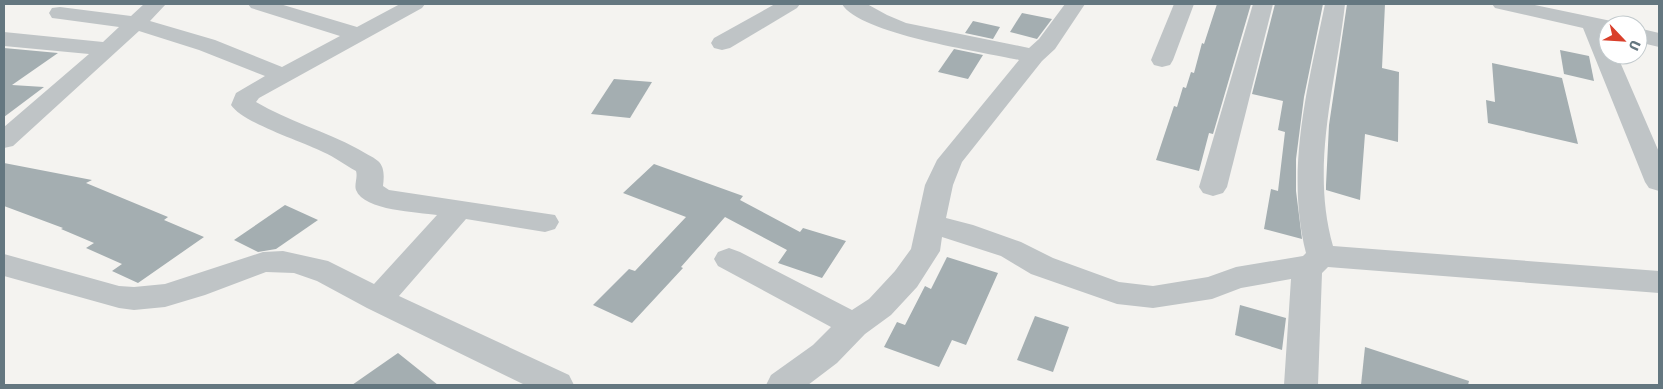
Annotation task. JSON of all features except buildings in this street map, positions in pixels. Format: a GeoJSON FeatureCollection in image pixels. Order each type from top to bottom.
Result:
{"type":"FeatureCollection","features":[{"type":"Feature","properties":{"kind":"street"},"geometry":{"type":"LineString","coordinates":[[4,140],[108,49],[156,4]]}},
{"type":"Feature","properties":{"kind":"street"},"geometry":{"type":"LineString","coordinates":[[258,4],[358,34]]}},
{"type":"Feature","properties":{"kind":"street"},"geometry":{"type":"LineString","coordinates":[[415,4],[251,93],[245,98],[243,105],[262,116],[334,147],[369,167],[371,177],[369,189],[381,198],[545,222]]}},
{"type":"Feature","properties":{"kind":"street"},"geometry":{"type":"LineString","coordinates":[[722,43],[790,4]]}},
{"type":"Feature","properties":{"kind":"street"},"geometry":{"type":"LineString","coordinates":[[852,4],[879,20],[900,28],[1034,56]]}},
{"type":"Feature","properties":{"kind":"street"},"geometry":{"type":"LineString","coordinates":[[783,385],[824,354],[854,325],[880,307],[906,279],[925,251],[939,185],[950,160],[1034,56],[1047,44],[1074,4]]}},
{"type":"Feature","properties":{"kind":"street"},"geometry":{"type":"LineString","coordinates":[[1162,60],[1184,4]]}},
{"type":"Feature","properties":{"kind":"street"},"geometry":{"type":"LineString","coordinates":[[1213,187],[1263,4]]}},
{"type":"Feature","properties":{"kind":"street"},"geometry":{"type":"LineString","coordinates":[[1301,385],[1307,273],[1316,260],[1309,176],[1312,144],[1335,4]]}},
{"type":"Feature","properties":{"kind":"street"},"geometry":{"type":"LineString","coordinates":[[1502,4],[1598,26]]}},
{"type":"Feature","properties":{"kind":"street"},"geometry":{"type":"LineString","coordinates":[[60,12],[135,23],[207,45],[283,75]]}},
{"type":"Feature","properties":{"kind":"street"},"geometry":{"type":"LineString","coordinates":[[4,39],[108,49]]}},
{"type":"Feature","properties":{"kind":"street"},"geometry":{"type":"LineString","coordinates":[[1615,65],[1659,182]]}},
{"type":"Feature","properties":{"kind":"street"},"geometry":{"type":"LineString","coordinates":[[378,300],[459,209]]}},
{"type":"Feature","properties":{"kind":"street"},"geometry":{"type":"LineString","coordinates":[[931,225],[963,232],[1011,249],[1042,266],[1118,293],[1153,297],[1212,288],[1236,278],[1316,260],[1659,282]]}},
{"type":"Feature","properties":{"kind":"street"},"geometry":{"type":"LineString","coordinates":[[729,259],[854,325]]}},
{"type":"Feature","properties":{"kind":"street"},"geometry":{"type":"LineString","coordinates":[[4,265],[136,300],[160,297],[270,261],[300,264],[340,277],[358,290],[378,300],[557,385]]}}]}
